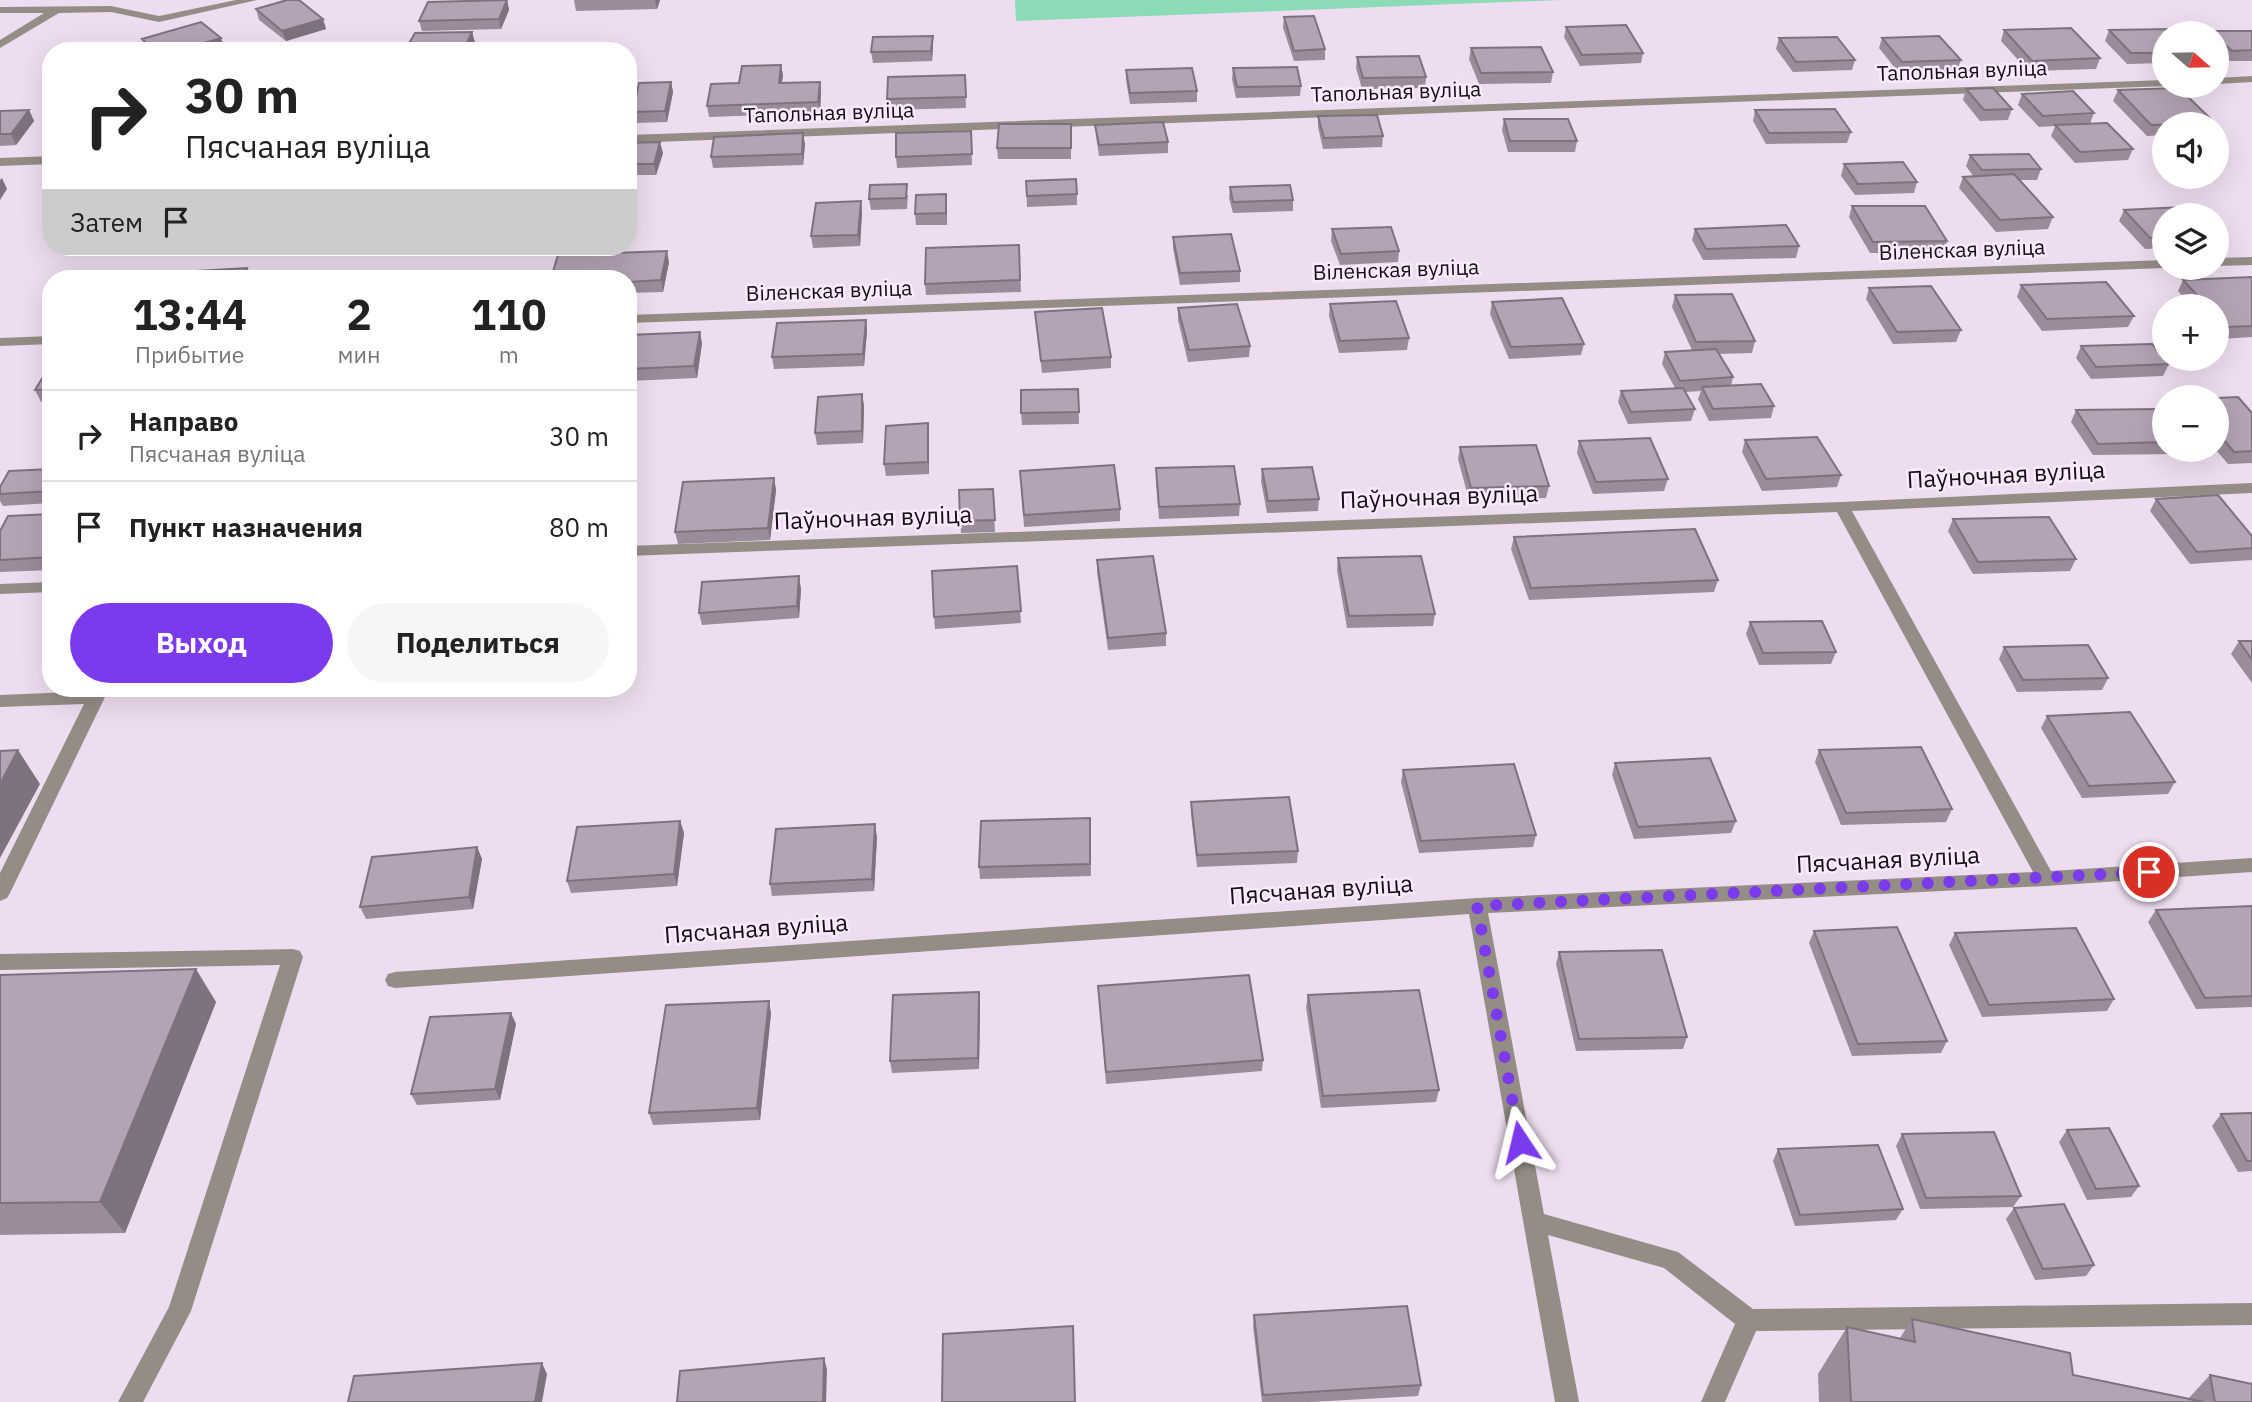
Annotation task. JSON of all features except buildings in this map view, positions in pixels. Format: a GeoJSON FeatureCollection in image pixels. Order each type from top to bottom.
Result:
{"type":"FeatureCollection","features":[{"type":"Feature","properties":{"kind":"street"},"geometry":{"type":"LineString","coordinates":[[0,45],[74,0]]}},
{"type":"Feature","properties":{"kind":"street"},"geometry":{"type":"LineString","coordinates":[[0,10],[111,9],[159,19],[252,0]]}},
{"type":"Feature","properties":{"kind":"street"},"geometry":{"type":"LineString","coordinates":[[2230,80],[2252,79]]}},
{"type":"Feature","properties":{"kind":"street","name":"Тапольная вуліца"},"geometry":{"type":"LineString","coordinates":[[637,139],[2152,83]]}},
{"type":"Feature","properties":{"kind":"street"},"geometry":{"type":"LineString","coordinates":[[0,162],[42,160]]}},
{"type":"Feature","properties":{"kind":"street"},"geometry":{"type":"LineString","coordinates":[[2229,262],[2252,261]]}},
{"type":"Feature","properties":{"kind":"street","name":"Віленская вуліца"},"geometry":{"type":"LineString","coordinates":[[637,319],[2152,264]]}},
{"type":"Feature","properties":{"kind":"street"},"geometry":{"type":"LineString","coordinates":[[0,342],[42,340]]}},
{"type":"Feature","properties":{"kind":"street","name":"Паўночная вуліца"},"geometry":{"type":"LineString","coordinates":[[637,551],[1842,507],[2252,488]]}},
{"type":"Feature","properties":{"kind":"street"},"geometry":{"type":"LineString","coordinates":[[1842,507],[2046,879]]}},
{"type":"Feature","properties":{"kind":"street"},"geometry":{"type":"LineString","coordinates":[[0,589],[42,587]]}},
{"type":"Feature","properties":{"kind":"street"},"geometry":{"type":"LineString","coordinates":[[0,701],[96,697],[0,893]]}},
{"type":"Feature","properties":{"kind":"street","name":"Пясчаная вуліца"},"geometry":{"type":"LineString","coordinates":[[395,980],[1477,906],[2046,879],[2252,865]]}},
{"type":"Feature","properties":{"kind":"street"},"geometry":{"type":"LineString","coordinates":[[1477,906],[1567,1402]]}},
{"type":"Feature","properties":{"kind":"street"},"geometry":{"type":"LineString","coordinates":[[0,962],[293,957],[179,1311],[130,1402]]}},
{"type":"Feature","properties":{"kind":"street"},"geometry":{"type":"LineString","coordinates":[[1534,1221],[1670,1259],[1749,1321],[2252,1314]]}},
{"type":"Feature","properties":{"kind":"street"},"geometry":{"type":"LineString","coordinates":[[1713,1402],[1749,1321]]}},
{"type":"Feature","properties":{"kind":"green space"},"geometry":{"type":"Polygon","coordinates":[[[1015,0],[1561,0],[1016,21],[1015,0]]]}},
{"type":"Feature","properties":{"kind":"route"},"geometry":{"type":"LineString","coordinates":[[1520,1142],[1477,906],[2149,872]]}}]}
